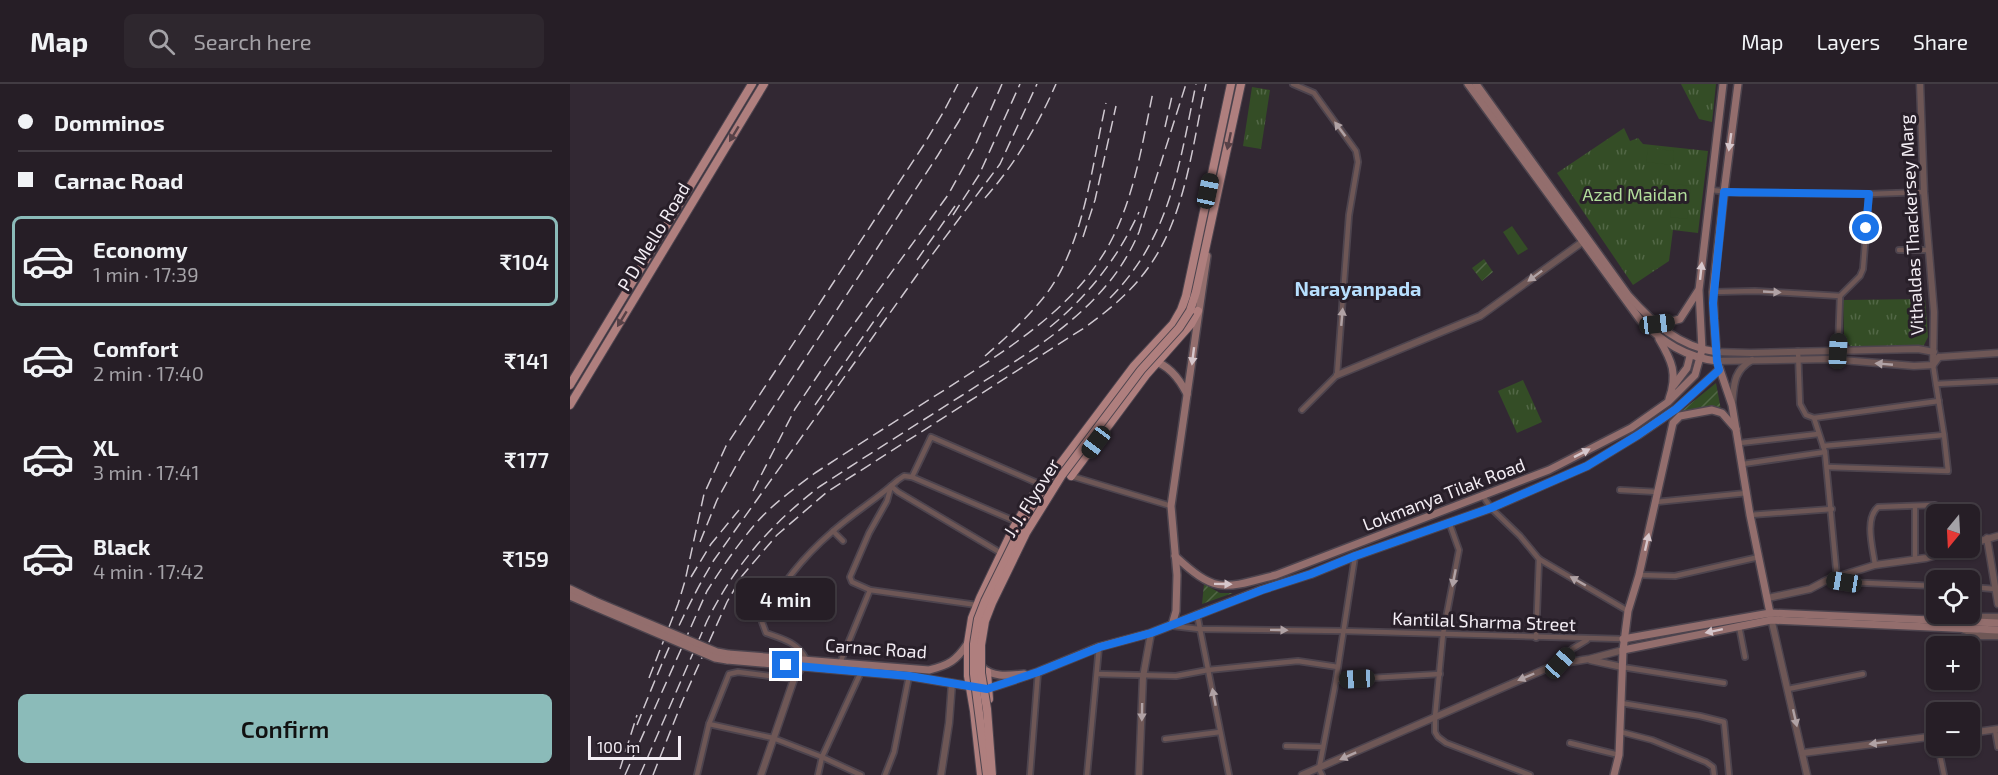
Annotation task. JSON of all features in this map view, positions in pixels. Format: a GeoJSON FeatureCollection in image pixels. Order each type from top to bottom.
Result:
{"type":"FeatureCollection","features":[{"type":"Feature","properties":{"kind":"main road"},"geometry":{"type":"LineString","coordinates":[[570,385],[752,84]]}},
{"type":"Feature","properties":{"kind":"main road","name":"P D Mello Road"},"geometry":{"type":"LineString","coordinates":[[570,405],[764,84]]}},
{"type":"Feature","properties":{"kind":"main road"},"geometry":{"type":"LineString","coordinates":[[981,775],[970,687],[968,644],[972,618],[1017,522],[1031,498],[1045,484],[1134,366],[1162,338],[1181,310],[1231,84]]}},
{"type":"Feature","properties":{"kind":"main road","name":"J. J. Flyover"},"geometry":{"type":"LineString","coordinates":[[993,775],[981,673],[981,645],[985,621],[1026,533],[1062,476],[1141,370],[1194,311],[1241,84]]}},
{"type":"Feature","properties":{"kind":"main road"},"geometry":{"type":"LineString","coordinates":[[1468,84],[1584,240],[1646,315],[1689,345],[1717,352]]}},
{"type":"Feature","properties":{"kind":"main road"},"geometry":{"type":"LineString","coordinates":[[1476,84],[1623,300],[1641,321],[1658,337],[1690,356],[1717,361]]}},
{"type":"Feature","properties":{"kind":"main road"},"geometry":{"type":"LineString","coordinates":[[1701,359],[1699,290],[1723,84]]}},
{"type":"Feature","properties":{"kind":"main road"},"geometry":{"type":"LineString","coordinates":[[1738,84],[1713,292],[1717,361],[1738,431],[1750,514],[1771,616]]}},
{"type":"Feature","properties":{"kind":"main road"},"geometry":{"type":"LineString","coordinates":[[708,156],[717,162]]}},
{"type":"Feature","properties":{"kind":"main road"},"geometry":{"type":"LineString","coordinates":[[1657,324],[1680,319],[1699,290]]}},
{"type":"Feature","properties":{"kind":"main road"},"geometry":{"type":"LineString","coordinates":[[1071,476],[1158,362],[1185,332],[1194,311]]}},
{"type":"Feature","properties":{"kind":"main road"},"geometry":{"type":"LineString","coordinates":[[1172,625],[1176,611],[1177,575],[1171,506],[1188,395],[1194,311]]}},
{"type":"Feature","properties":{"kind":"main road"},"geometry":{"type":"LineString","coordinates":[[1658,337],[1671,360],[1674,385]]}},
{"type":"Feature","properties":{"kind":"main road"},"geometry":{"type":"LineString","coordinates":[[1670,440],[1668,402],[1674,385],[1687,368],[1690,356]]}},
{"type":"Feature","properties":{"kind":"main road","name":"Lokmanya Tilak Road"},"geometry":{"type":"LineString","coordinates":[[1174,556],[1194,573],[1217,586],[1244,583],[1311,563],[1549,470],[1631,428],[1668,402],[1695,375],[1701,359]]}},
{"type":"Feature","properties":{"kind":"main road"},"geometry":{"type":"LineString","coordinates":[[1134,366],[1147,360],[1158,362],[1181,382],[1188,395]]}},
{"type":"Feature","properties":{"kind":"main road","name":"Lokmanya Tilak Road"},"geometry":{"type":"LineString","coordinates":[[987,689],[1038,672],[1100,647],[1151,633],[1262,590],[1491,508],[1587,466],[1667,416],[1719,370]]}},
{"type":"Feature","properties":{"kind":"main road"},"geometry":{"type":"LineString","coordinates":[[1614,775],[1621,732],[1623,639],[1673,423],[1680,416],[1713,410],[1722,413],[1738,431]]}},
{"type":"Feature","properties":{"kind":"main road"},"geometry":{"type":"LineString","coordinates":[[987,775],[974,674],[974,644],[978,619],[1020,530],[1045,484]]}},
{"type":"Feature","properties":{"kind":"main road","name":"Carnac Road"},"geometry":{"type":"LineString","coordinates":[[570,590],[594,604],[728,657],[929,670],[946,666],[958,657],[968,644]]}},
{"type":"Feature","properties":{"kind":"main road"},"geometry":{"type":"LineString","coordinates":[[570,596],[594,604]]}},
{"type":"Feature","properties":{"kind":"main road"},"geometry":{"type":"LineString","coordinates":[[1623,650],[1739,626],[1771,616]]}},
{"type":"Feature","properties":{"kind":"main road"},"geometry":{"type":"LineString","coordinates":[[1623,639],[1771,616],[1998,630]]}},
{"type":"Feature","properties":{"kind":"main road"},"geometry":{"type":"LineString","coordinates":[[1978,627],[1998,623]]}},
{"type":"Feature","properties":{"kind":"main road"},"geometry":{"type":"LineString","coordinates":[[968,644],[973,658],[987,672],[1003,676],[1038,672]]}},
{"type":"Feature","properties":{"kind":"main road","name":"Carnac Road"},"geometry":{"type":"LineString","coordinates":[[805,663],[861,672],[909,676],[987,689]]}},
{"type":"Feature","properties":{"kind":"main road"},"geometry":{"type":"LineString","coordinates":[[987,672],[993,775]]}},
{"type":"Feature","properties":{"kind":"street"},"geometry":{"type":"LineString","coordinates":[[1293,84],[1314,93],[1356,151],[1358,162],[1348,214],[1337,375]]}},
{"type":"Feature","properties":{"kind":"street","name":"Vithaldas Thackersey Marg"},"geometry":{"type":"LineString","coordinates":[[1920,84],[1924,192],[1934,312],[1933,365]]}},
{"type":"Feature","properties":{"kind":"street"},"geometry":{"type":"LineString","coordinates":[[1710,190],[1869,194],[1924,192]]}},
{"type":"Feature","properties":{"kind":"street"},"geometry":{"type":"LineString","coordinates":[[1838,351],[1840,296],[1860,276],[1863,269],[1869,194]]}},
{"type":"Feature","properties":{"kind":"street"},"geometry":{"type":"LineString","coordinates":[[1302,410],[1337,375],[1480,316],[1584,240]]}},
{"type":"Feature","properties":{"kind":"street"},"geometry":{"type":"LineString","coordinates":[[1899,250],[1929,250]]}},
{"type":"Feature","properties":{"kind":"street"},"geometry":{"type":"LineString","coordinates":[[1713,292],[1755,291],[1840,296]]}},
{"type":"Feature","properties":{"kind":"street"},"geometry":{"type":"LineString","coordinates":[[1798,351],[1800,404],[1806,415],[1814,418],[1939,401]]}},
{"type":"Feature","properties":{"kind":"street"},"geometry":{"type":"LineString","coordinates":[[1717,352],[1934,351],[1939,357]]}},
{"type":"Feature","properties":{"kind":"street"},"geometry":{"type":"LineString","coordinates":[[1827,467],[1948,471],[1933,365],[1939,357],[1998,353]]}},
{"type":"Feature","properties":{"kind":"street"},"geometry":{"type":"LineString","coordinates":[[1717,361],[1830,359],[1914,366],[1933,365]]}},
{"type":"Feature","properties":{"kind":"street"},"geometry":{"type":"LineString","coordinates":[[1732,405],[1737,375],[1743,366],[1753,360]]}},
{"type":"Feature","properties":{"kind":"street"},"geometry":{"type":"LineString","coordinates":[[1936,384],[1998,381]]}},
{"type":"Feature","properties":{"kind":"street"},"geometry":{"type":"LineString","coordinates":[[1814,418],[1825,452],[1837,578]]}},
{"type":"Feature","properties":{"kind":"street"},"geometry":{"type":"LineString","coordinates":[[1740,443],[1818,434]]}},
{"type":"Feature","properties":{"kind":"street"},"geometry":{"type":"LineString","coordinates":[[1823,446],[1944,435]]}},
{"type":"Feature","properties":{"kind":"street"},"geometry":{"type":"LineString","coordinates":[[912,477],[931,437],[1045,484]]}},
{"type":"Feature","properties":{"kind":"street"},"geometry":{"type":"LineString","coordinates":[[1743,464],[1825,452]]}},
{"type":"Feature","properties":{"kind":"street"},"geometry":{"type":"LineString","coordinates":[[761,775],[794,679],[805,663],[801,649],[793,643],[766,633],[762,626],[769,607],[802,561],[833,531],[904,476],[912,477],[1017,522]]}},
{"type":"Feature","properties":{"kind":"street"},"geometry":{"type":"LineString","coordinates":[[1071,476],[1171,506]]}},
{"type":"Feature","properties":{"kind":"street"},"geometry":{"type":"LineString","coordinates":[[891,486],[1018,562]]}},
{"type":"Feature","properties":{"kind":"street"},"geometry":{"type":"LineString","coordinates":[[891,486],[887,501],[869,533],[850,577],[852,582],[870,590],[977,605]]}},
{"type":"Feature","properties":{"kind":"street"},"geometry":{"type":"LineString","coordinates":[[1620,490],[1658,492]]}},
{"type":"Feature","properties":{"kind":"street"},"geometry":{"type":"LineString","coordinates":[[1656,502],[1747,493]]}},
{"type":"Feature","properties":{"kind":"street"},"geometry":{"type":"LineString","coordinates":[[1483,496],[1491,508],[1520,536],[1539,559],[1628,611]]}},
{"type":"Feature","properties":{"kind":"street"},"geometry":{"type":"LineString","coordinates":[[1875,565],[1870,521],[1875,510],[1878,507],[1926,507]]}},
{"type":"Feature","properties":{"kind":"street"},"geometry":{"type":"LineString","coordinates":[[1915,507],[1916,560]]}},
{"type":"Feature","properties":{"kind":"street"},"geometry":{"type":"LineString","coordinates":[[1750,514],[1832,509]]}},
{"type":"Feature","properties":{"kind":"street"},"geometry":{"type":"LineString","coordinates":[[1449,522],[1459,550],[1443,634],[1435,717],[1436,732],[1438,737],[1446,743],[1530,775]]}},
{"type":"Feature","properties":{"kind":"street"},"geometry":{"type":"LineString","coordinates":[[833,531],[843,541]]}},
{"type":"Feature","properties":{"kind":"street"},"geometry":{"type":"LineString","coordinates":[[1980,540],[1998,536]]}},
{"type":"Feature","properties":{"kind":"street"},"geometry":{"type":"LineString","coordinates":[[1987,538],[1998,604]]}},
{"type":"Feature","properties":{"kind":"street"},"geometry":{"type":"LineString","coordinates":[[1320,772],[1355,556]]}},
{"type":"Feature","properties":{"kind":"street"},"geometry":{"type":"LineString","coordinates":[[1639,575],[1675,576],[1759,557]]}},
{"type":"Feature","properties":{"kind":"street"},"geometry":{"type":"LineString","coordinates":[[1768,598],[1810,589],[1827,580],[1875,565],[1926,557]]}},
{"type":"Feature","properties":{"kind":"street"},"geometry":{"type":"LineString","coordinates":[[1536,638],[1539,559]]}},
{"type":"Feature","properties":{"kind":"street"},"geometry":{"type":"LineString","coordinates":[[1827,580],[1926,586]]}},
{"type":"Feature","properties":{"kind":"street"},"geometry":{"type":"LineString","coordinates":[[783,586],[795,591],[801,582]]}},
{"type":"Feature","properties":{"kind":"street"},"geometry":{"type":"LineString","coordinates":[[1980,587],[1995,588]]}},
{"type":"Feature","properties":{"kind":"street"},"geometry":{"type":"LineString","coordinates":[[840,663],[870,590]]}},
{"type":"Feature","properties":{"kind":"street"},"geometry":{"type":"LineString","coordinates":[[1197,614],[1229,775]]}},
{"type":"Feature","properties":{"kind":"street"},"geometry":{"type":"LineString","coordinates":[[1771,616],[1807,775]]}},
{"type":"Feature","properties":{"kind":"street"},"geometry":{"type":"LineString","coordinates":[[1961,626],[1977,617],[1998,617]]}},
{"type":"Feature","properties":{"kind":"street","name":"Kantilal Sharma Street"},"geometry":{"type":"LineString","coordinates":[[1172,625],[1199,628],[1623,639]]}},
{"type":"Feature","properties":{"kind":"street"},"geometry":{"type":"LineString","coordinates":[[1739,626],[1744,657]]}},
{"type":"Feature","properties":{"kind":"street"},"geometry":{"type":"LineString","coordinates":[[1961,626],[1980,636],[1998,636]]}},
{"type":"Feature","properties":{"kind":"street"},"geometry":{"type":"LineString","coordinates":[[1139,775],[1143,677],[1151,633]]}},
{"type":"Feature","properties":{"kind":"street"},"geometry":{"type":"LineString","coordinates":[[1560,663],[1572,649],[1588,639]]}},
{"type":"Feature","properties":{"kind":"street"},"geometry":{"type":"LineString","coordinates":[[1087,775],[1100,647]]}},
{"type":"Feature","properties":{"kind":"street"},"geometry":{"type":"LineString","coordinates":[[1302,775],[1320,772],[1435,717],[1560,663],[1589,659],[1623,650]]}},
{"type":"Feature","properties":{"kind":"street"},"geometry":{"type":"LineString","coordinates":[[1589,659],[1622,667],[1724,683]]}},
{"type":"Feature","properties":{"kind":"street"},"geometry":{"type":"LineString","coordinates":[[1097,674],[1143,677],[1176,676],[1208,670],[1298,661],[1338,667]]}},
{"type":"Feature","properties":{"kind":"street"},"geometry":{"type":"LineString","coordinates":[[697,775],[709,724],[732,672],[794,679]]}},
{"type":"Feature","properties":{"kind":"street"},"geometry":{"type":"LineString","coordinates":[[818,775],[822,757],[861,672]]}},
{"type":"Feature","properties":{"kind":"street"},"geometry":{"type":"LineString","coordinates":[[1030,775],[1038,672]]}},
{"type":"Feature","properties":{"kind":"street"},"geometry":{"type":"LineString","coordinates":[[1336,680],[1440,674]]}},
{"type":"Feature","properties":{"kind":"street"},"geometry":{"type":"LineString","coordinates":[[1788,689],[1863,674]]}},
{"type":"Feature","properties":{"kind":"street"},"geometry":{"type":"LineString","coordinates":[[885,775],[894,752],[909,676]]}},
{"type":"Feature","properties":{"kind":"street"},"geometry":{"type":"LineString","coordinates":[[941,775],[952,683]]}},
{"type":"Feature","properties":{"kind":"street"},"geometry":{"type":"LineString","coordinates":[[1621,703],[1724,722],[1729,775]]}},
{"type":"Feature","properties":{"kind":"street"},"geometry":{"type":"LineString","coordinates":[[709,724],[773,738],[861,775]]}},
{"type":"Feature","properties":{"kind":"street"},"geometry":{"type":"LineString","coordinates":[[1980,732],[1997,730],[1998,747]]}},
{"type":"Feature","properties":{"kind":"street"},"geometry":{"type":"LineString","coordinates":[[1165,739],[1220,732]]}},
{"type":"Feature","properties":{"kind":"street"},"geometry":{"type":"LineString","coordinates":[[1621,732],[1652,740],[1706,762],[1713,767],[1714,775]]}},
{"type":"Feature","properties":{"kind":"street"},"geometry":{"type":"LineString","coordinates":[[1803,753],[1926,738]]}},
{"type":"Feature","properties":{"kind":"street"},"geometry":{"type":"LineString","coordinates":[[1570,743],[1619,755]]}},
{"type":"Feature","properties":{"kind":"street"},"geometry":{"type":"LineString","coordinates":[[1286,746],[1323,747]]}},
{"type":"Feature","properties":{"kind":"street"},"geometry":{"type":"LineString","coordinates":[[1940,756],[1944,775]]}},
{"type":"Feature","properties":{"kind":"green space"},"geometry":{"type":"Polygon","coordinates":[[[1681,84],[1716,84],[1712,122],[1699,119],[1681,84]]]}},
{"type":"Feature","properties":{"kind":"green space"},"geometry":{"type":"Polygon","coordinates":[[[1252,87],[1270,90],[1261,149],[1243,146],[1252,87]]]}},
{"type":"Feature","properties":{"kind":"green space","name":"Azad Maidan"},"geometry":{"type":"Polygon","coordinates":[[[1624,128],[1630,141],[1638,138],[1643,144],[1708,151],[1698,233],[1673,230],[1669,261],[1633,285],[1557,173],[1624,128]]]}},
{"type":"Feature","properties":{"kind":"green space"},"geometry":{"type":"Polygon","coordinates":[[[1648,148],[1674,151],[1673,165],[1646,162],[1648,148]]]}},
{"type":"Feature","properties":{"kind":"green space"},"geometry":{"type":"Polygon","coordinates":[[[1674,184],[1691,186],[1687,219],[1670,217],[1674,184]]]}},
{"type":"Feature","properties":{"kind":"green space"},"geometry":{"type":"Polygon","coordinates":[[[1512,226],[1528,249],[1518,255],[1503,232],[1512,226]]]}},
{"type":"Feature","properties":{"kind":"green space"},"geometry":{"type":"Polygon","coordinates":[[[1484,259],[1493,272],[1482,281],[1472,268],[1484,259]]]}},
{"type":"Feature","properties":{"kind":"green space"},"geometry":{"type":"Polygon","coordinates":[[[1925,299],[1928,337],[1923,347],[1850,346],[1844,336],[1843,300],[1925,299]]]}},
{"type":"Feature","properties":{"kind":"green space"},"geometry":{"type":"Polygon","coordinates":[[[1523,380],[1542,422],[1517,433],[1498,391],[1523,380]]]}},
{"type":"Feature","properties":{"kind":"green space"},"geometry":{"type":"Polygon","coordinates":[[[1716,383],[1721,410],[1713,408],[1679,413],[1716,383]]]}},
{"type":"Feature","properties":{"kind":"green space"},"geometry":{"type":"Polygon","coordinates":[[[1204,584],[1220,593],[1233,593],[1202,604],[1204,584]]]}},
{"type":"Feature","properties":{"kind":"railway"},"geometry":{"type":"LineString","coordinates":[[649,678],[685,581],[704,494],[726,446],[923,146],[958,84]]}},
{"type":"Feature","properties":{"kind":"railway"},"geometry":{"type":"LineString","coordinates":[[700,542],[717,500],[742,455],[938,155],[979,84]]}},
{"type":"Feature","properties":{"kind":"railway"},"geometry":{"type":"LineString","coordinates":[[753,491],[795,409],[837,347],[948,195],[974,148],[1002,84]]}},
{"type":"Feature","properties":{"kind":"railway"},"geometry":{"type":"LineString","coordinates":[[953,215],[979,175],[1020,84]]}},
{"type":"Feature","properties":{"kind":"railway"},"geometry":{"type":"LineString","coordinates":[[637,725],[682,620],[714,560],[917,275],[1000,164],[1037,84]]}},
{"type":"Feature","properties":{"kind":"railway"},"geometry":{"type":"LineString","coordinates":[[985,198],[1025,144],[1056,84]]}},
{"type":"Feature","properties":{"kind":"railway"},"geometry":{"type":"LineString","coordinates":[[640,775],[707,621],[729,582],[769,531],[819,487],[1013,363],[1064,327],[1087,307],[1107,284],[1125,260],[1139,232],[1186,84]]}},
{"type":"Feature","properties":{"kind":"railway"},"geometry":{"type":"LineString","coordinates":[[1110,298],[1131,274],[1160,224],[1177,171],[1196,84]]}},
{"type":"Feature","properties":{"kind":"railway"},"geometry":{"type":"LineString","coordinates":[[653,775],[682,702],[727,602],[742,576],[777,535],[827,492],[1084,328],[1119,301],[1141,277],[1161,248],[1179,203],[1192,155],[1206,84]]}},
{"type":"Feature","properties":{"kind":"railway"},"geometry":{"type":"LineString","coordinates":[[625,775],[707,591],[757,522],[815,473],[970,374],[1017,341],[1040,324],[1081,285],[1098,262],[1121,220],[1138,166],[1153,92]]}},
{"type":"Feature","properties":{"kind":"railway"},"geometry":{"type":"LineString","coordinates":[[1165,127],[1172,96]]}},
{"type":"Feature","properties":{"kind":"railway"},"geometry":{"type":"LineString","coordinates":[[985,356],[1031,313],[1058,277],[1078,230],[1106,103]]}},
{"type":"Feature","properties":{"kind":"railway"},"geometry":{"type":"LineString","coordinates":[[1083,237],[1095,200],[1116,106]]}},
{"type":"Feature","properties":{"kind":"railway"},"geometry":{"type":"LineString","coordinates":[[917,260],[955,206]]}},
{"type":"Feature","properties":{"kind":"railway"},"geometry":{"type":"LineString","coordinates":[[1050,327],[1101,275],[1122,245],[1139,212]]}},
{"type":"Feature","properties":{"kind":"railway"},"geometry":{"type":"LineString","coordinates":[[815,405],[886,304]]}},
{"type":"Feature","properties":{"kind":"railway"},"geometry":{"type":"LineString","coordinates":[[691,577],[711,544],[739,510]]}},
{"type":"Feature","properties":{"kind":"railway"},"geometry":{"type":"LineString","coordinates":[[620,769],[637,715]]}},
{"type":"Feature","properties":{"kind":"district","name":"Narayanpada"},"geometry":{"type":"Point","coordinates":[1358,289]}},
{"type":"Feature","properties":{"kind":"route"},"geometry":{"type":"LineString","coordinates":[[786,665],[909,676],[987,689],[1038,672],[1100,647],[1151,633],[1282,582],[1311,574],[1491,508],[1587,466],[1676,409],[1719,370],[1713,292],[1724,192],[1869,194],[1866,228]]}}]}
